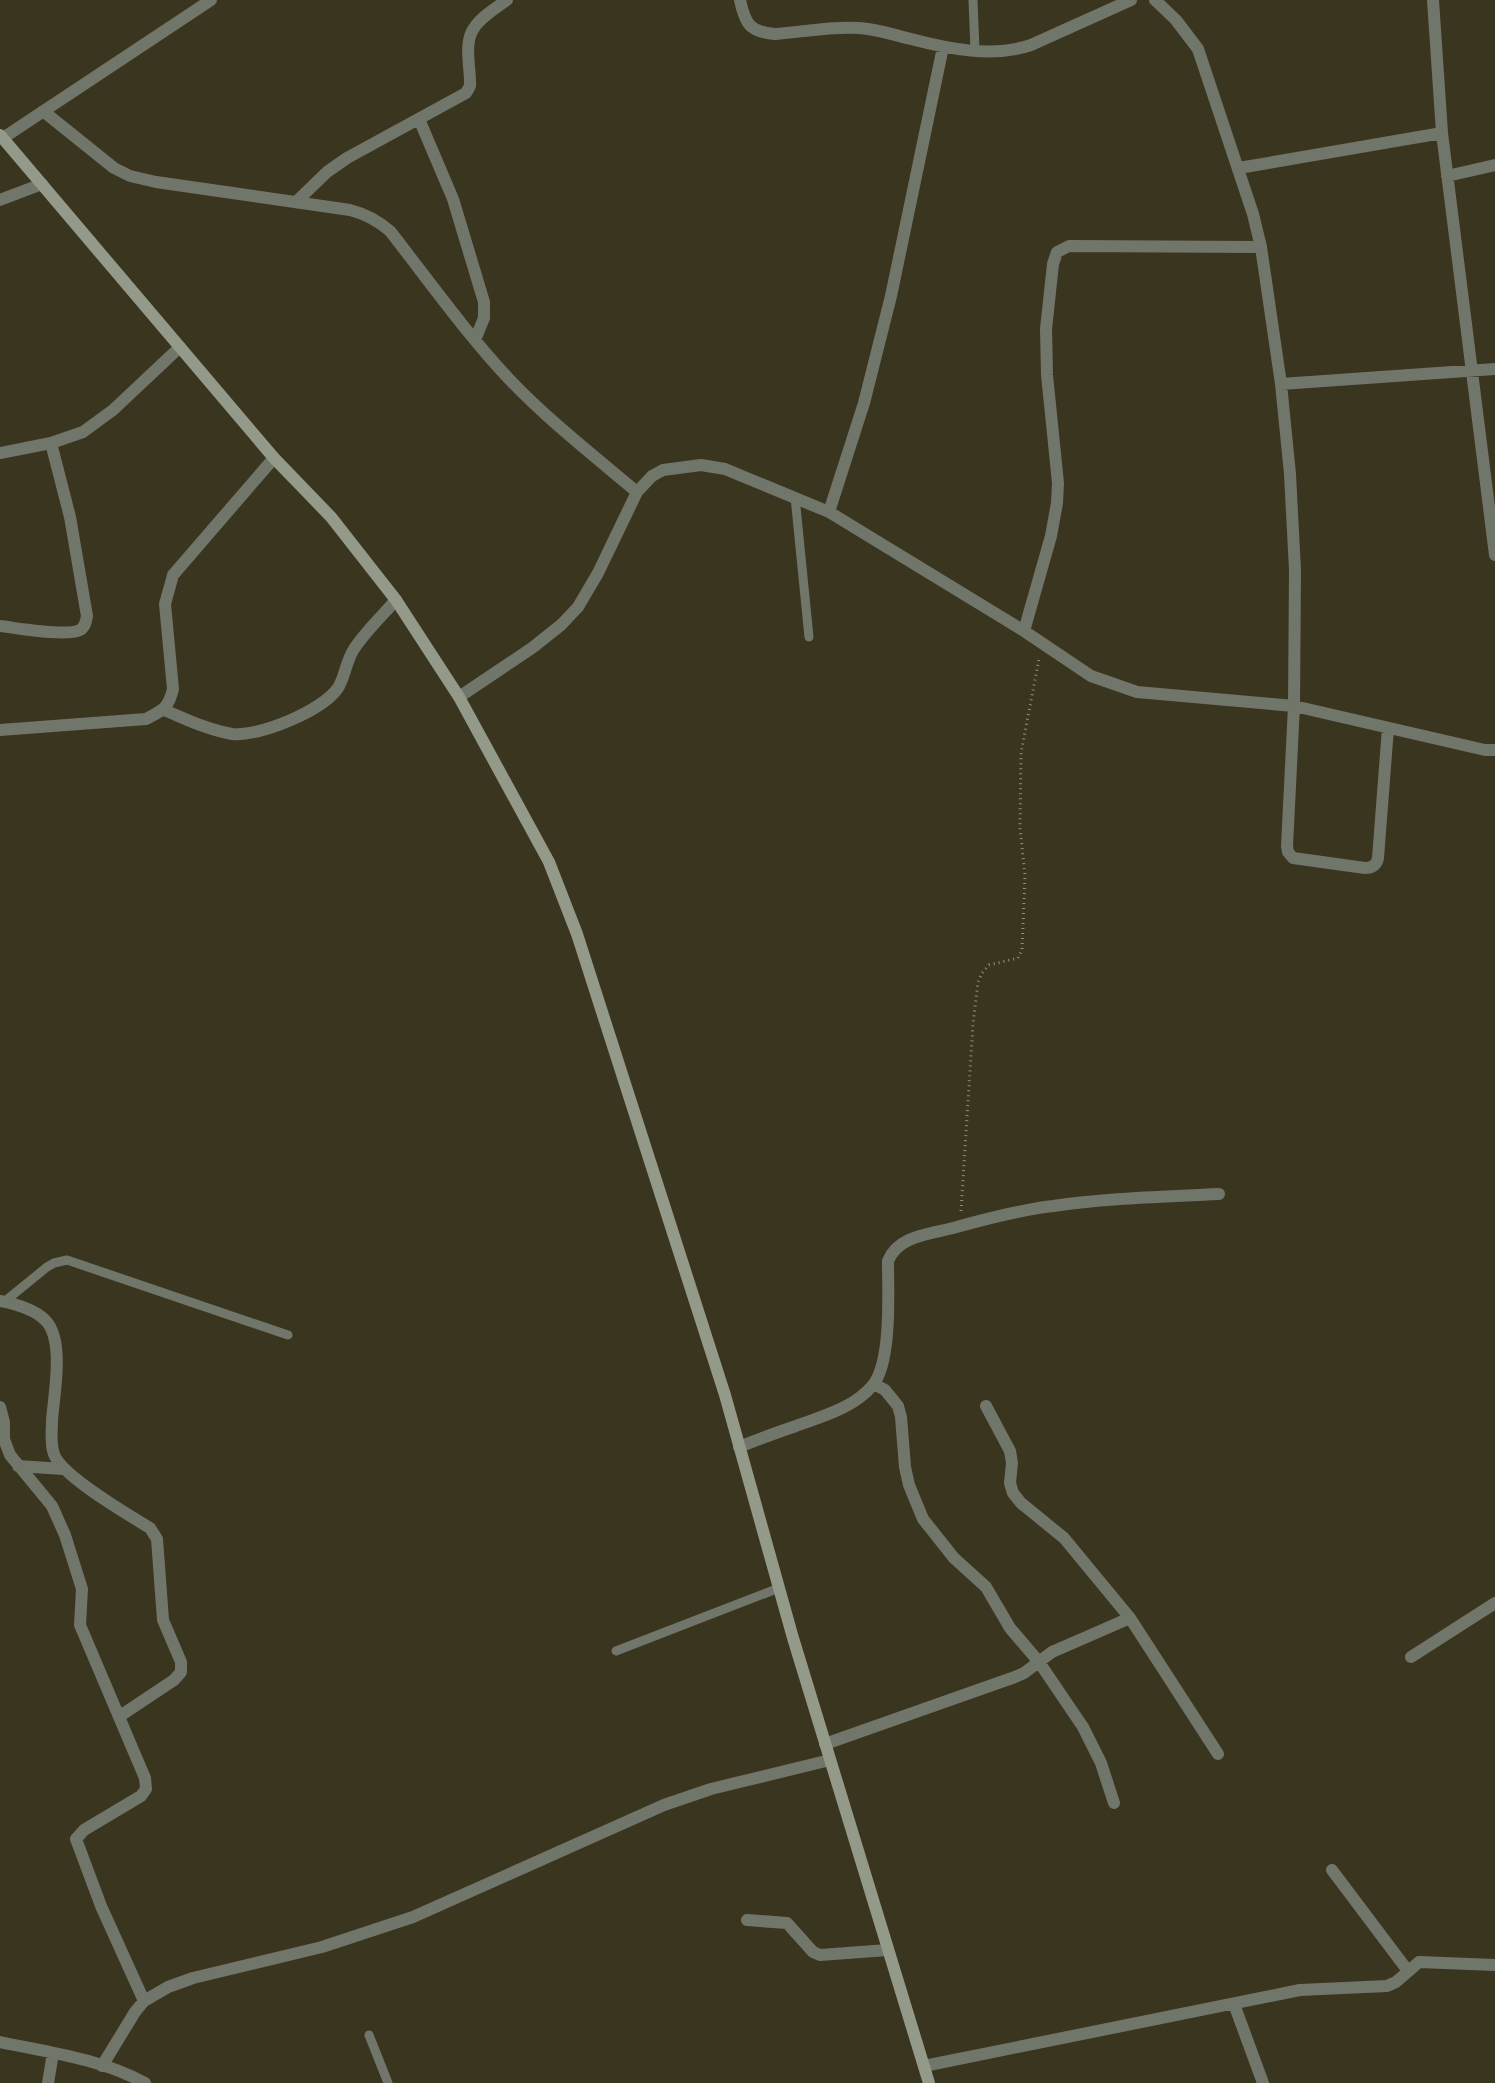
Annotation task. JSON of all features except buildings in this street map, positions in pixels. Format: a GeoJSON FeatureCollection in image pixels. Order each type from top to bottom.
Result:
{"type":"FeatureCollection","features":[{"type":"Feature","properties":{"kind":"main road"},"geometry":{"type":"LineString","coordinates":[[1,137],[274,458],[331,517],[396,600],[459,697],[549,862],[577,934],[725,1395],[825,1744],[929,2083]]}},
{"type":"Feature","properties":{"kind":"street"},"geometry":{"type":"LineString","coordinates":[[1,137],[211,0]]}},
{"type":"Feature","properties":{"kind":"street"},"geometry":{"type":"LineString","coordinates":[[296,202],[327,172],[347,158],[456,100],[469,90],[471,82],[470,36],[480,22],[507,0]]}},
{"type":"Feature","properties":{"kind":"street"},"geometry":{"type":"LineString","coordinates":[[740,0],[748,23],[754,30],[763,33],[776,34],[858,28],[883,32],[943,47],[1000,52],[1016,50],[1131,0]]}},
{"type":"Feature","properties":{"kind":"street"},"geometry":{"type":"LineString","coordinates":[[1155,0],[1176,20],[1198,49],[1239,168],[1261,248],[1280,384],[1290,474],[1295,570],[1294,706],[1287,846],[1288,852],[1293,858],[1365,868],[1376,864],[1388,728]]}},
{"type":"Feature","properties":{"kind":"street"},"geometry":{"type":"LineString","coordinates":[[1433,0],[1442,133],[1495,555]]}},
{"type":"Feature","properties":{"kind":"street"},"geometry":{"type":"LineString","coordinates":[[829,512],[864,403],[891,296],[943,47]]}},
{"type":"Feature","properties":{"kind":"street"},"geometry":{"type":"LineString","coordinates":[[43,111],[114,168],[130,176],[156,182],[350,210],[366,214],[379,221],[390,231],[475,340],[511,381],[541,410],[637,492]]}},
{"type":"Feature","properties":{"kind":"street"},"geometry":{"type":"LineString","coordinates":[[419,120],[453,199],[484,302],[484,318],[475,340]]}},
{"type":"Feature","properties":{"kind":"street"},"geometry":{"type":"LineString","coordinates":[[1239,168],[1442,133]]}},
{"type":"Feature","properties":{"kind":"street"},"geometry":{"type":"LineString","coordinates":[[1447,176],[1495,165]]}},
{"type":"Feature","properties":{"kind":"street"},"geometry":{"type":"LineString","coordinates":[[0,200],[42,184]]}},
{"type":"Feature","properties":{"kind":"street"},"geometry":{"type":"LineString","coordinates":[[1024,631],[1051,536],[1057,503],[1058,483],[1047,375],[1046,329],[1053,264],[1057,252],[1069,246],[1261,248]]}},
{"type":"Feature","properties":{"kind":"street"},"geometry":{"type":"LineString","coordinates":[[0,454],[51,443],[83,432],[113,410],[180,347]]}},
{"type":"Feature","properties":{"kind":"street"},"geometry":{"type":"LineString","coordinates":[[1280,384],[1495,369]]}},
{"type":"Feature","properties":{"kind":"street"},"geometry":{"type":"LineString","coordinates":[[0,626],[64,633],[81,629],[86,624],[87,616],[74,534],[51,443]]}},
{"type":"Feature","properties":{"kind":"street"},"geometry":{"type":"LineString","coordinates":[[0,730],[146,719],[164,710],[169,702],[172,689],[164,604],[173,575],[274,458]]}},
{"type":"Feature","properties":{"kind":"street"},"geometry":{"type":"LineString","coordinates":[[459,697],[532,648],[578,607],[598,573],[637,492],[652,476],[663,470],[701,465],[725,469],[829,512],[1024,631],[1091,676],[1137,692],[1294,706],[1495,750]]}},
{"type":"Feature","properties":{"kind":"street"},"geometry":{"type":"LineString","coordinates":[[164,710],[215,730],[234,734],[251,733],[306,714],[324,702],[338,688],[353,650],[396,600]]}},
{"type":"Feature","properties":{"kind":"street"},"geometry":{"type":"LineString","coordinates":[[739,1447],[840,1409],[874,1384],[879,1372],[888,1325],[888,1261],[892,1252],[905,1242],[959,1226],[1052,1206],[1097,1201],[1219,1194]]}},
{"type":"Feature","properties":{"kind":"street"},"geometry":{"type":"LineString","coordinates":[[2,1301],[20,1306],[41,1316],[53,1330],[56,1339],[51,1439],[54,1455],[63,1468],[150,1528],[158,1539],[163,1620],[181,1662],[181,1672],[174,1680],[120,1716]]}},
{"type":"Feature","properties":{"kind":"street"},"geometry":{"type":"LineString","coordinates":[[874,1384],[885,1390],[898,1406],[909,1485],[924,1519],[954,1558],[986,1588],[1010,1628],[1039,1662],[1092,1744],[1101,1763],[1114,1803]]}},
{"type":"Feature","properties":{"kind":"street"},"geometry":{"type":"LineString","coordinates":[[986,1406],[1010,1451],[1012,1462],[1010,1483],[1013,1493],[1071,1546],[1130,1618],[1218,1754]]}},
{"type":"Feature","properties":{"kind":"street"},"geometry":{"type":"LineString","coordinates":[[0,1408],[6,1448],[59,1518],[82,1589],[80,1625],[145,1778],[146,1789],[141,1796],[84,1830],[76,1839],[101,1906],[144,2001]]}},
{"type":"Feature","properties":{"kind":"street"},"geometry":{"type":"LineString","coordinates":[[18,1466],[63,1468]]}},
{"type":"Feature","properties":{"kind":"street"},"geometry":{"type":"LineString","coordinates":[[1411,1657],[1495,1603]]}},
{"type":"Feature","properties":{"kind":"street"},"geometry":{"type":"LineString","coordinates":[[825,1744],[1015,1677],[1059,1649],[1130,1618]]}},
{"type":"Feature","properties":{"kind":"street"},"geometry":{"type":"LineString","coordinates":[[102,2066],[134,2012],[144,2001],[168,1987],[193,1978],[322,1947],[413,1917],[689,1796],[830,1760]]}},
{"type":"Feature","properties":{"kind":"street"},"geometry":{"type":"LineString","coordinates":[[1332,1870],[1408,1971]]}},
{"type":"Feature","properties":{"kind":"street"},"geometry":{"type":"LineString","coordinates":[[747,1920],[787,1923],[813,1952],[820,1955],[888,1950]]}},
{"type":"Feature","properties":{"kind":"street"},"geometry":{"type":"LineString","coordinates":[[924,2066],[1307,1990],[1387,1986],[1396,1982],[1415,1964],[1422,1962],[1495,1965]]}},
{"type":"Feature","properties":{"kind":"street"},"geometry":{"type":"LineString","coordinates":[[1234,2004],[1263,2083]]}},
{"type":"Feature","properties":{"kind":"street"},"geometry":{"type":"LineString","coordinates":[[0,2042],[102,2066],[145,2083]]}},
{"type":"Feature","properties":{"kind":"street"},"geometry":{"type":"LineString","coordinates":[[48,2083],[53,2054]]}},
{"type":"Feature","properties":{"kind":"lane"},"geometry":{"type":"LineString","coordinates":[[973,0],[975,50]]}},
{"type":"Feature","properties":{"kind":"lane"},"geometry":{"type":"LineString","coordinates":[[796,497],[809,636]]}},
{"type":"Feature","properties":{"kind":"lane"},"geometry":{"type":"LineString","coordinates":[[2,1301],[54,1263],[68,1260],[288,1335]]}},
{"type":"Feature","properties":{"kind":"lane"},"geometry":{"type":"LineString","coordinates":[[616,1651],[779,1588]]}},
{"type":"Feature","properties":{"kind":"lane"},"geometry":{"type":"LineString","coordinates":[[369,2034],[388,2083]]}},
{"type":"Feature","properties":{"kind":"path"},"geometry":{"type":"LineString","coordinates":[[959,1226],[973,1024],[978,982],[982,973],[989,965],[1018,958],[1022,950],[1025,875],[1020,828],[1021,753],[1042,644]]}}]}
